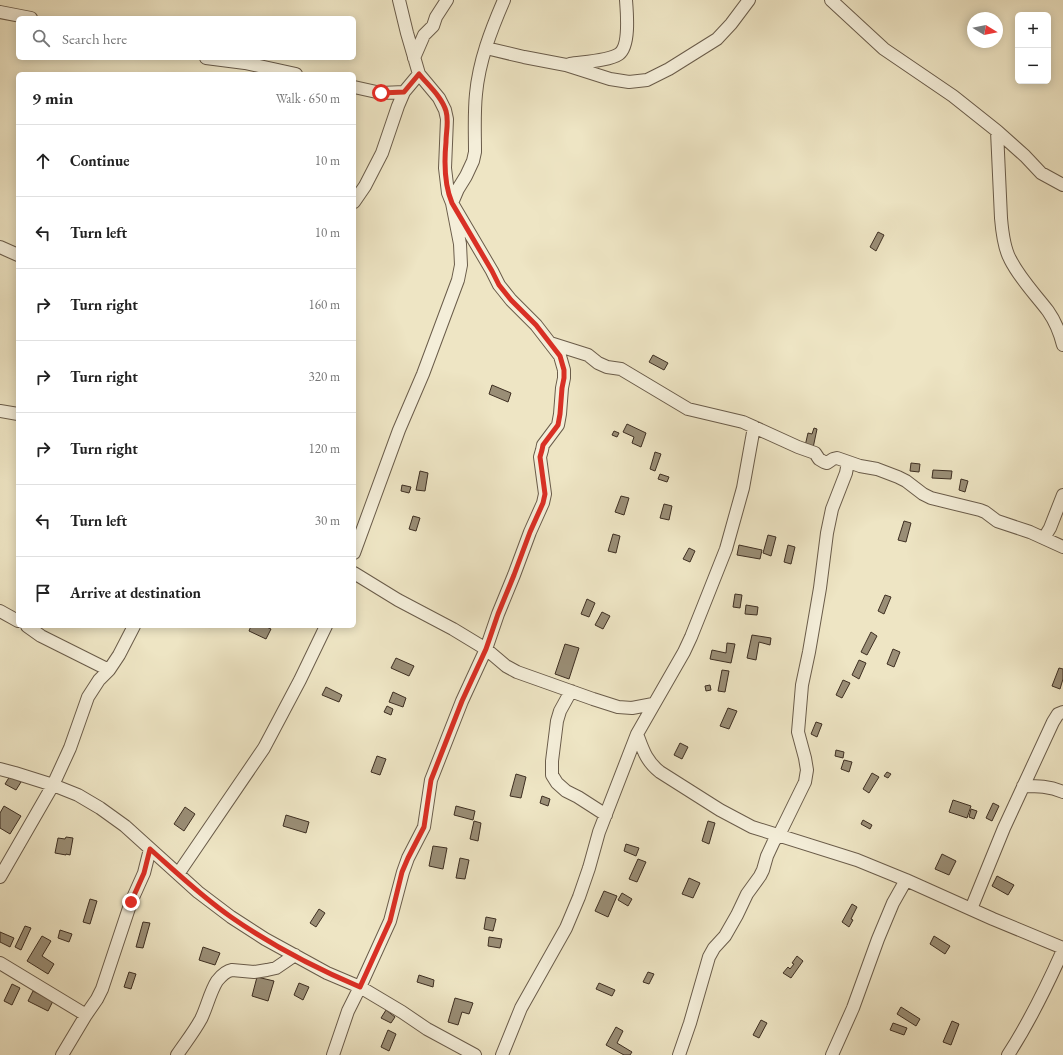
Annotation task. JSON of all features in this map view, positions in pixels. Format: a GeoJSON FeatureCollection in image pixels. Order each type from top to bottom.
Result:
{"type":"FeatureCollection","features":[{"type":"Feature","properties":{"kind":"street"},"geometry":{"type":"LineString","coordinates":[[333,1055],[348,1011],[390,921],[402,872],[424,827],[431,780],[462,701],[486,649],[530,532],[545,498],[540,457],[543,445],[558,425],[564,378],[564,370],[560,356],[536,325],[511,300],[499,285],[452,203],[448,193],[444,168],[447,119],[446,110],[439,98],[419,74],[399,0]]}},
{"type":"Feature","properties":{"kind":"street"},"geometry":{"type":"LineString","coordinates":[[414,58],[424,35],[433,26],[436,17],[445,6],[447,0]]}},
{"type":"Feature","properties":{"kind":"street"},"geometry":{"type":"LineString","coordinates":[[356,548],[399,430],[423,374],[458,280],[460,244],[452,203],[473,161],[475,152],[476,93],[481,65],[489,37],[504,0]]}},
{"type":"Feature","properties":{"kind":"street"},"geometry":{"type":"LineString","coordinates":[[566,64],[610,58],[619,54],[624,49],[626,41],[626,0]]}},
{"type":"Feature","properties":{"kind":"street"},"geometry":{"type":"LineString","coordinates":[[486,48],[527,58],[566,64],[610,79],[629,82],[647,80],[669,69],[717,39],[731,24],[749,0]]}},
{"type":"Feature","properties":{"kind":"street"},"geometry":{"type":"LineString","coordinates":[[831,0],[884,49],[953,96],[1025,156],[1042,173],[1063,184]]}},
{"type":"Feature","properties":{"kind":"street"},"geometry":{"type":"LineString","coordinates":[[0,12],[21,16]]}},
{"type":"Feature","properties":{"kind":"street"},"geometry":{"type":"LineString","coordinates":[[222,60],[245,63],[287,72]]}},
{"type":"Feature","properties":{"kind":"street"},"geometry":{"type":"LineString","coordinates":[[356,199],[365,186],[382,153],[404,92],[419,74]]}},
{"type":"Feature","properties":{"kind":"street"},"geometry":{"type":"LineString","coordinates":[[356,87],[381,93],[404,92]]}},
{"type":"Feature","properties":{"kind":"street"},"geometry":{"type":"LineString","coordinates":[[996,131],[1000,218],[1009,258],[1024,282],[1048,312],[1063,344]]}},
{"type":"Feature","properties":{"kind":"street"},"geometry":{"type":"LineString","coordinates":[[0,247],[16,254]]}},
{"type":"Feature","properties":{"kind":"street"},"geometry":{"type":"LineString","coordinates":[[550,343],[588,355],[598,363],[607,367],[621,369],[688,409],[743,422],[798,447],[815,453],[819,459],[824,462],[837,458],[886,472],[906,481],[923,494],[932,498],[980,510],[997,521],[1030,532],[1063,547]]}},
{"type":"Feature","properties":{"kind":"street"},"geometry":{"type":"LineString","coordinates":[[0,412],[16,412]]}},
{"type":"Feature","properties":{"kind":"street"},"geometry":{"type":"LineString","coordinates":[[502,1055],[521,1008],[566,928],[589,868],[599,832],[637,734],[691,637],[726,549],[743,488],[754,427]]}},
{"type":"Feature","properties":{"kind":"street"},"geometry":{"type":"LineString","coordinates":[[679,1055],[709,957],[714,948],[725,936],[738,915],[747,894],[760,876],[774,841],[805,782],[807,770],[798,732],[802,685],[810,652],[827,533],[832,509],[846,473],[848,462]]}},
{"type":"Feature","properties":{"kind":"street"},"geometry":{"type":"LineString","coordinates":[[1044,538],[1050,528],[1063,495]]}},
{"type":"Feature","properties":{"kind":"street"},"geometry":{"type":"LineString","coordinates":[[356,574],[398,600],[453,629],[486,649],[506,666],[517,672],[618,707],[632,708],[653,704]]}},
{"type":"Feature","properties":{"kind":"street"},"geometry":{"type":"LineString","coordinates":[[0,611],[16,620]]}},
{"type":"Feature","properties":{"kind":"street"},"geometry":{"type":"LineString","coordinates":[[30,628],[41,636],[109,670]]}},
{"type":"Feature","properties":{"kind":"street"},"geometry":{"type":"LineString","coordinates":[[0,877],[53,785],[70,748],[88,697],[99,680],[109,670],[119,655],[133,628]]}},
{"type":"Feature","properties":{"kind":"street"},"geometry":{"type":"LineString","coordinates":[[178,874],[264,748],[300,680],[325,628]]}},
{"type":"Feature","properties":{"kind":"street"},"geometry":{"type":"LineString","coordinates":[[571,691],[560,711],[557,722],[552,761],[552,775],[556,783],[566,791],[578,797],[606,816]]}},
{"type":"Feature","properties":{"kind":"street"},"geometry":{"type":"LineString","coordinates":[[971,909],[1004,828],[1052,722],[1058,714],[1063,712]]}},
{"type":"Feature","properties":{"kind":"street"},"geometry":{"type":"LineString","coordinates":[[637,734],[652,766],[720,810],[752,827],[857,860],[1063,949],[1045,991],[1008,1055]]}},
{"type":"Feature","properties":{"kind":"street"},"geometry":{"type":"LineString","coordinates":[[0,769],[53,785],[78,795],[100,808],[130,830],[198,892],[231,917],[265,939],[327,973],[360,987],[427,1029],[475,1055]]}},
{"type":"Feature","properties":{"kind":"street"},"geometry":{"type":"LineString","coordinates":[[1023,786],[1055,788],[1063,792]]}},
{"type":"Feature","properties":{"kind":"street"},"geometry":{"type":"LineString","coordinates":[[62,1055],[102,989],[131,902],[144,873],[150,849]]}},
{"type":"Feature","properties":{"kind":"street"},"geometry":{"type":"LineString","coordinates":[[832,1055],[853,1008],[875,946],[893,903],[906,880]]}},
{"type":"Feature","properties":{"kind":"street"},"geometry":{"type":"LineString","coordinates":[[177,1055],[189,1039],[201,1018],[216,983],[221,976],[232,970],[254,972],[276,968],[295,955]]}},
{"type":"Feature","properties":{"kind":"street"},"geometry":{"type":"LineString","coordinates":[[0,963],[86,1015]]}},
{"type":"Feature","properties":{"kind":"building"},"geometry":{"type":"Polygon","coordinates":[[[878,232],[884,235],[876,251],[870,247],[878,232]]]}},
{"type":"Feature","properties":{"kind":"building"},"geometry":{"type":"Polygon","coordinates":[[[653,355],[668,363],[664,370],[649,362],[653,355]]]}},
{"type":"Feature","properties":{"kind":"building"},"geometry":{"type":"Polygon","coordinates":[[[492,385],[511,393],[508,402],[489,394],[492,385]]]}},
{"type":"Feature","properties":{"kind":"building"},"geometry":{"type":"Polygon","coordinates":[[[627,424],[646,433],[641,447],[632,443],[634,437],[623,432],[627,424]]]}},
{"type":"Feature","properties":{"kind":"building"},"geometry":{"type":"Polygon","coordinates":[[[814,428],[817,429],[813,448],[805,446],[808,433],[812,434],[814,428]]]}},
{"type":"Feature","properties":{"kind":"building"},"geometry":{"type":"Polygon","coordinates":[[[614,431],[619,433],[617,437],[612,435],[614,431]]]}},
{"type":"Feature","properties":{"kind":"building"},"geometry":{"type":"Polygon","coordinates":[[[655,452],[661,454],[655,471],[650,469],[655,452]]]}},
{"type":"Feature","properties":{"kind":"building"},"geometry":{"type":"Polygon","coordinates":[[[911,463],[920,464],[919,472],[910,471],[911,463]]]}},
{"type":"Feature","properties":{"kind":"building"},"geometry":{"type":"Polygon","coordinates":[[[933,470],[952,471],[951,479],[932,478],[933,470]]]}},
{"type":"Feature","properties":{"kind":"building"},"geometry":{"type":"Polygon","coordinates":[[[420,471],[428,473],[425,491],[416,490],[420,471]]]}},
{"type":"Feature","properties":{"kind":"building"},"geometry":{"type":"Polygon","coordinates":[[[660,474],[669,477],[667,482],[658,479],[660,474]]]}},
{"type":"Feature","properties":{"kind":"building"},"geometry":{"type":"Polygon","coordinates":[[[961,479],[968,481],[965,492],[959,490],[961,479]]]}},
{"type":"Feature","properties":{"kind":"building"},"geometry":{"type":"Polygon","coordinates":[[[402,485],[411,487],[409,493],[401,491],[402,485]]]}},
{"type":"Feature","properties":{"kind":"building"},"geometry":{"type":"Polygon","coordinates":[[[621,496],[629,498],[624,515],[615,512],[621,496]]]}},
{"type":"Feature","properties":{"kind":"building"},"geometry":{"type":"Polygon","coordinates":[[[664,504],[672,506],[669,520],[660,518],[664,504]]]}},
{"type":"Feature","properties":{"kind":"building"},"geometry":{"type":"Polygon","coordinates":[[[413,516],[420,518],[416,531],[409,529],[413,516]]]}},
{"type":"Feature","properties":{"kind":"building"},"geometry":{"type":"Polygon","coordinates":[[[904,521],[911,523],[906,542],[898,540],[904,521]]]}},
{"type":"Feature","properties":{"kind":"building"},"geometry":{"type":"Polygon","coordinates":[[[613,534],[620,536],[616,553],[608,551],[613,534]]]}},
{"type":"Feature","properties":{"kind":"building"},"geometry":{"type":"Polygon","coordinates":[[[768,535],[776,537],[771,556],[763,553],[768,535]]]}},
{"type":"Feature","properties":{"kind":"building"},"geometry":{"type":"Polygon","coordinates":[[[739,545],[762,550],[760,559],[737,555],[739,545]]]}},
{"type":"Feature","properties":{"kind":"building"},"geometry":{"type":"Polygon","coordinates":[[[788,545],[795,547],[791,564],[784,562],[788,545]]]}},
{"type":"Feature","properties":{"kind":"building"},"geometry":{"type":"Polygon","coordinates":[[[689,548],[695,551],[690,562],[683,559],[689,548]]]}},
{"type":"Feature","properties":{"kind":"building"},"geometry":{"type":"Polygon","coordinates":[[[735,594],[742,595],[740,608],[733,607],[735,594]]]}},
{"type":"Feature","properties":{"kind":"building"},"geometry":{"type":"Polygon","coordinates":[[[885,595],[891,597],[884,614],[878,611],[885,595]]]}},
{"type":"Feature","properties":{"kind":"building"},"geometry":{"type":"Polygon","coordinates":[[[587,599],[595,603],[589,617],[581,614],[587,599]]]}},
{"type":"Feature","properties":{"kind":"building"},"geometry":{"type":"Polygon","coordinates":[[[746,605],[758,607],[757,615],[745,614],[746,605]]]}},
{"type":"Feature","properties":{"kind":"building"},"geometry":{"type":"Polygon","coordinates":[[[602,612],[610,616],[603,629],[595,625],[602,612]]]}},
{"type":"Feature","properties":{"kind":"building"},"geometry":{"type":"Polygon","coordinates":[[[250,628],[271,629],[266,639],[249,631],[250,628]]]}},
{"type":"Feature","properties":{"kind":"building"},"geometry":{"type":"Polygon","coordinates":[[[871,632],[877,636],[867,655],[861,652],[871,632]]]}},
{"type":"Feature","properties":{"kind":"building"},"geometry":{"type":"Polygon","coordinates":[[[752,635],[771,638],[770,645],[759,642],[756,660],[747,658],[752,635]]]}},
{"type":"Feature","properties":{"kind":"building"},"geometry":{"type":"Polygon","coordinates":[[[727,643],[735,644],[731,663],[710,659],[712,650],[726,653],[727,643]]]}},
{"type":"Feature","properties":{"kind":"building"},"geometry":{"type":"Polygon","coordinates":[[[565,644],[579,648],[569,679],[555,674],[565,644]]]}},
{"type":"Feature","properties":{"kind":"building"},"geometry":{"type":"Polygon","coordinates":[[[893,649],[900,652],[894,667],[887,664],[893,649]]]}},
{"type":"Feature","properties":{"kind":"building"},"geometry":{"type":"Polygon","coordinates":[[[396,658],[414,666],[409,676],[391,668],[396,658]]]}},
{"type":"Feature","properties":{"kind":"building"},"geometry":{"type":"Polygon","coordinates":[[[859,660],[866,663],[859,679],[852,675],[859,660]]]}},
{"type":"Feature","properties":{"kind":"building"},"geometry":{"type":"Polygon","coordinates":[[[1059,668],[1063,669],[1063,679],[1060,689],[1052,686],[1059,668]]]}},
{"type":"Feature","properties":{"kind":"building"},"geometry":{"type":"Polygon","coordinates":[[[722,670],[729,671],[725,692],[718,691],[722,670]]]}},
{"type":"Feature","properties":{"kind":"building"},"geometry":{"type":"Polygon","coordinates":[[[843,680],[850,683],[842,698],[836,695],[843,680]]]}},
{"type":"Feature","properties":{"kind":"building"},"geometry":{"type":"Polygon","coordinates":[[[710,685],[711,690],[706,691],[705,686],[710,685]]]}},
{"type":"Feature","properties":{"kind":"building"},"geometry":{"type":"Polygon","coordinates":[[[326,687],[342,695],[339,702],[322,695],[326,687]]]}},
{"type":"Feature","properties":{"kind":"building"},"geometry":{"type":"Polygon","coordinates":[[[393,692],[406,698],[403,707],[389,702],[393,692]]]}},
{"type":"Feature","properties":{"kind":"building"},"geometry":{"type":"Polygon","coordinates":[[[387,706],[393,709],[391,715],[384,712],[387,706]]]}},
{"type":"Feature","properties":{"kind":"building"},"geometry":{"type":"Polygon","coordinates":[[[728,708],[737,711],[729,729],[720,726],[728,708]]]}},
{"type":"Feature","properties":{"kind":"building"},"geometry":{"type":"Polygon","coordinates":[[[816,722],[822,724],[817,737],[811,734],[816,722]]]}},
{"type":"Feature","properties":{"kind":"building"},"geometry":{"type":"Polygon","coordinates":[[[680,743],[688,747],[682,759],[674,755],[680,743]]]}},
{"type":"Feature","properties":{"kind":"building"},"geometry":{"type":"Polygon","coordinates":[[[836,750],[844,752],[843,758],[835,756],[836,750]]]}},
{"type":"Feature","properties":{"kind":"building"},"geometry":{"type":"Polygon","coordinates":[[[377,756],[386,759],[380,775],[371,772],[377,756]]]}},
{"type":"Feature","properties":{"kind":"building"},"geometry":{"type":"Polygon","coordinates":[[[844,760],[852,762],[849,772],[841,769],[844,760]]]}},
{"type":"Feature","properties":{"kind":"building"},"geometry":{"type":"Polygon","coordinates":[[[887,772],[891,774],[888,778],[884,776],[887,772]]]}},
{"type":"Feature","properties":{"kind":"building"},"geometry":{"type":"Polygon","coordinates":[[[872,773],[879,777],[869,793],[863,789],[872,773]]]}},
{"type":"Feature","properties":{"kind":"building"},"geometry":{"type":"Polygon","coordinates":[[[516,774],[526,777],[521,798],[510,796],[516,774]]]}},
{"type":"Feature","properties":{"kind":"building"},"geometry":{"type":"Polygon","coordinates":[[[10,776],[21,782],[16,790],[5,784],[10,776]]]}},
{"type":"Feature","properties":{"kind":"building"},"geometry":{"type":"Polygon","coordinates":[[[542,796],[550,799],[548,806],[540,803],[542,796]]]}},
{"type":"Feature","properties":{"kind":"building"},"geometry":{"type":"Polygon","coordinates":[[[953,800],[971,806],[967,818],[949,812],[953,800]]]}},
{"type":"Feature","properties":{"kind":"building"},"geometry":{"type":"Polygon","coordinates":[[[993,803],[999,806],[992,821],[986,818],[993,803]]]}},
{"type":"Feature","properties":{"kind":"building"},"geometry":{"type":"Polygon","coordinates":[[[4,806],[21,816],[10,834],[0,828],[0,813],[4,806]]]}},
{"type":"Feature","properties":{"kind":"building"},"geometry":{"type":"Polygon","coordinates":[[[456,806],[475,811],[473,820],[454,815],[456,806]]]}},
{"type":"Feature","properties":{"kind":"building"},"geometry":{"type":"Polygon","coordinates":[[[185,807],[195,814],[184,831],[174,824],[185,807]]]}},
{"type":"Feature","properties":{"kind":"building"},"geometry":{"type":"Polygon","coordinates":[[[971,809],[977,811],[974,819],[969,817],[971,809]]]}},
{"type":"Feature","properties":{"kind":"building"},"geometry":{"type":"Polygon","coordinates":[[[286,815],[309,822],[306,833],[283,826],[286,815]]]}},
{"type":"Feature","properties":{"kind":"building"},"geometry":{"type":"Polygon","coordinates":[[[863,820],[872,825],[870,829],[861,824],[863,820]]]}},
{"type":"Feature","properties":{"kind":"building"},"geometry":{"type":"Polygon","coordinates":[[[474,821],[481,823],[478,841],[470,839],[474,821]]]}},
{"type":"Feature","properties":{"kind":"building"},"geometry":{"type":"Polygon","coordinates":[[[708,821],[715,823],[709,844],[702,841],[708,821]]]}},
{"type":"Feature","properties":{"kind":"building"},"geometry":{"type":"Polygon","coordinates":[[[66,837],[73,838],[70,855],[55,853],[58,838],[65,839],[66,837]]]}},
{"type":"Feature","properties":{"kind":"building"},"geometry":{"type":"Polygon","coordinates":[[[626,844],[639,848],[636,856],[624,851],[626,844]]]}},
{"type":"Feature","properties":{"kind":"building"},"geometry":{"type":"Polygon","coordinates":[[[433,846],[447,848],[443,869],[429,866],[433,846]]]}},
{"type":"Feature","properties":{"kind":"building"},"geometry":{"type":"Polygon","coordinates":[[[942,854],[956,861],[949,875],[935,869],[942,854]]]}},
{"type":"Feature","properties":{"kind":"building"},"geometry":{"type":"Polygon","coordinates":[[[460,858],[469,860],[465,879],[456,878],[460,858]]]}},
{"type":"Feature","properties":{"kind":"building"},"geometry":{"type":"Polygon","coordinates":[[[638,859],[646,862],[637,882],[629,879],[638,859]]]}},
{"type":"Feature","properties":{"kind":"building"},"geometry":{"type":"Polygon","coordinates":[[[997,876],[1014,885],[1008,895],[992,886],[997,876]]]}},
{"type":"Feature","properties":{"kind":"building"},"geometry":{"type":"Polygon","coordinates":[[[689,878],[700,883],[693,898],[682,894],[689,878]]]}},
{"type":"Feature","properties":{"kind":"building"},"geometry":{"type":"Polygon","coordinates":[[[604,891],[617,896],[608,917],[595,911],[604,891]]]}},
{"type":"Feature","properties":{"kind":"building"},"geometry":{"type":"Polygon","coordinates":[[[622,893],[632,899],[628,906],[618,900],[622,893]]]}},
{"type":"Feature","properties":{"kind":"building"},"geometry":{"type":"Polygon","coordinates":[[[90,899],[97,901],[90,924],[83,922],[90,899]]]}},
{"type":"Feature","properties":{"kind":"building"},"geometry":{"type":"Polygon","coordinates":[[[852,904],[857,907],[849,927],[842,922],[852,904]]]}},
{"type":"Feature","properties":{"kind":"building"},"geometry":{"type":"Polygon","coordinates":[[[319,909],[325,913],[316,927],[310,923],[319,909]]]}},
{"type":"Feature","properties":{"kind":"building"},"geometry":{"type":"Polygon","coordinates":[[[486,917],[496,919],[493,931],[484,929],[486,917]]]}},
{"type":"Feature","properties":{"kind":"building"},"geometry":{"type":"Polygon","coordinates":[[[143,922],[150,923],[143,948],[136,947],[143,922]]]}},
{"type":"Feature","properties":{"kind":"building"},"geometry":{"type":"Polygon","coordinates":[[[25,926],[31,928],[21,950],[15,947],[25,926]]]}},
{"type":"Feature","properties":{"kind":"building"},"geometry":{"type":"Polygon","coordinates":[[[60,930],[72,934],[69,942],[58,938],[60,930]]]}},
{"type":"Feature","properties":{"kind":"building"},"geometry":{"type":"Polygon","coordinates":[[[0,932],[14,938],[10,947],[0,942],[0,932]]]}},
{"type":"Feature","properties":{"kind":"building"},"geometry":{"type":"Polygon","coordinates":[[[42,936],[51,941],[42,956],[54,964],[48,974],[27,961],[42,936]]]}},
{"type":"Feature","properties":{"kind":"building"},"geometry":{"type":"Polygon","coordinates":[[[934,936],[950,946],[945,954],[930,944],[934,936]]]}},
{"type":"Feature","properties":{"kind":"building"},"geometry":{"type":"Polygon","coordinates":[[[489,937],[502,939],[500,948],[488,946],[489,937]]]}},
{"type":"Feature","properties":{"kind":"building"},"geometry":{"type":"Polygon","coordinates":[[[203,947],[220,953],[215,965],[199,960],[203,947]]]}},
{"type":"Feature","properties":{"kind":"building"},"geometry":{"type":"Polygon","coordinates":[[[797,956],[803,961],[791,978],[783,973],[788,967],[790,969],[797,956]]]}},
{"type":"Feature","properties":{"kind":"building"},"geometry":{"type":"Polygon","coordinates":[[[129,972],[136,974],[131,989],[124,987],[129,972]]]}},
{"type":"Feature","properties":{"kind":"building"},"geometry":{"type":"Polygon","coordinates":[[[648,972],[654,974],[649,984],[643,982],[648,972]]]}},
{"type":"Feature","properties":{"kind":"building"},"geometry":{"type":"Polygon","coordinates":[[[419,975],[434,980],[433,987],[417,982],[419,975]]]}},
{"type":"Feature","properties":{"kind":"building"},"geometry":{"type":"Polygon","coordinates":[[[257,977],[274,981],[268,1001],[252,996],[257,977]]]}},
{"type":"Feature","properties":{"kind":"building"},"geometry":{"type":"Polygon","coordinates":[[[299,983],[309,987],[303,1000],[294,995],[299,983]]]}},
{"type":"Feature","properties":{"kind":"building"},"geometry":{"type":"Polygon","coordinates":[[[599,983],[615,990],[612,996],[596,989],[599,983]]]}},
{"type":"Feature","properties":{"kind":"building"},"geometry":{"type":"Polygon","coordinates":[[[12,984],[20,988],[12,1005],[4,1001],[12,984]]]}},
{"type":"Feature","properties":{"kind":"building"},"geometry":{"type":"Polygon","coordinates":[[[33,991],[53,1001],[48,1011],[28,1001],[33,991]]]}},
{"type":"Feature","properties":{"kind":"building"},"geometry":{"type":"Polygon","coordinates":[[[455,998],[473,1003],[469,1014],[462,1012],[458,1025],[448,1022],[455,998]]]}},
{"type":"Feature","properties":{"kind":"building"},"geometry":{"type":"Polygon","coordinates":[[[901,1007],[920,1019],[916,1026],[897,1014],[901,1007]]]}},
{"type":"Feature","properties":{"kind":"building"},"geometry":{"type":"Polygon","coordinates":[[[386,1010],[395,1017],[391,1023],[381,1018],[386,1010]]]}},
{"type":"Feature","properties":{"kind":"building"},"geometry":{"type":"Polygon","coordinates":[[[761,1020],[767,1023],[759,1038],[753,1035],[761,1020]]]}},
{"type":"Feature","properties":{"kind":"building"},"geometry":{"type":"Polygon","coordinates":[[[952,1021],[959,1024],[951,1045],[943,1042],[952,1021]]]}},
{"type":"Feature","properties":{"kind":"building"},"geometry":{"type":"Polygon","coordinates":[[[893,1023],[907,1028],[904,1035],[890,1030],[893,1023]]]}},
{"type":"Feature","properties":{"kind":"building"},"geometry":{"type":"Polygon","coordinates":[[[616,1027],[623,1031],[617,1043],[632,1052],[630,1055],[624,1055],[606,1045],[616,1027]]]}},
{"type":"Feature","properties":{"kind":"building"},"geometry":{"type":"Polygon","coordinates":[[[388,1030],[396,1034],[389,1051],[381,1047],[388,1030]]]}},
{"type":"Feature","properties":{"kind":"route"},"geometry":{"type":"LineString","coordinates":[[131,902],[144,873],[150,849],[198,892],[231,917],[265,939],[327,973],[360,987],[390,921],[402,872],[424,827],[431,780],[462,701],[486,649],[530,532],[545,498],[540,457],[543,445],[556,429],[559,422],[564,378],[564,370],[560,356],[536,325],[511,300],[499,285],[452,203],[448,193],[444,168],[447,119],[446,110],[439,98],[419,74],[404,92],[381,93]]}}]}
